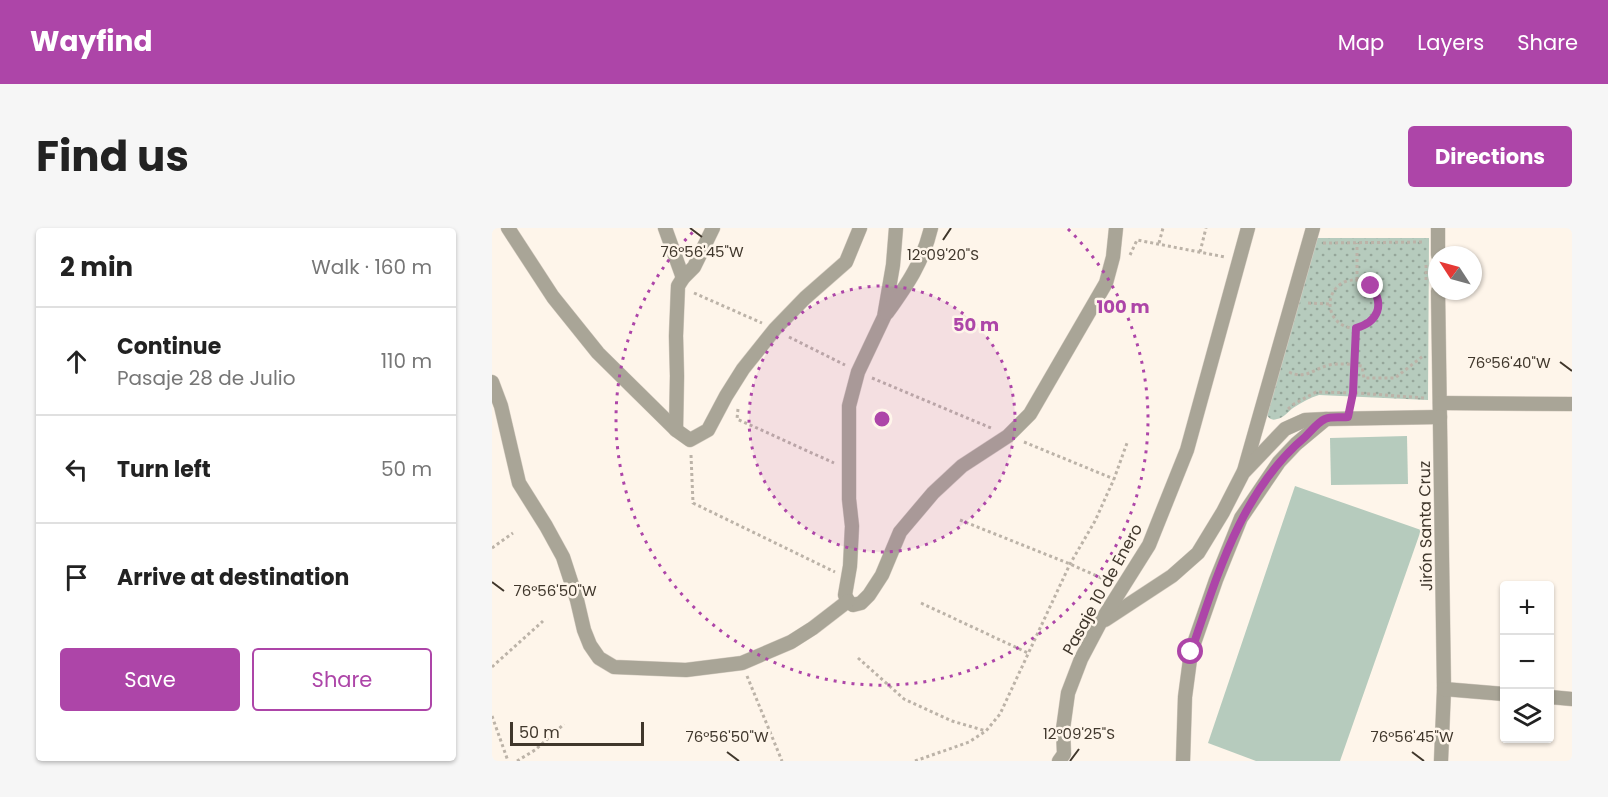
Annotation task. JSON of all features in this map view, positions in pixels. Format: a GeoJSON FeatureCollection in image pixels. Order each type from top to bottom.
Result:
{"type":"FeatureCollection","features":[{"type":"Feature","properties":{"kind":"street"},"geometry":{"type":"LineString","coordinates":[[508,228],[553,297],[598,353],[675,430],[690,440],[708,430],[743,369],[775,329],[805,298],[846,262],[861,228]]}},
{"type":"Feature","properties":{"kind":"street"},"geometry":{"type":"LineString","coordinates":[[665,228],[681,282],[676,336],[675,430]]}},
{"type":"Feature","properties":{"kind":"street"},"geometry":{"type":"LineString","coordinates":[[681,282],[694,267],[713,228]]}},
{"type":"Feature","properties":{"kind":"street"},"geometry":{"type":"LineString","coordinates":[[884,317],[893,265],[896,228]]}},
{"type":"Feature","properties":{"kind":"street"},"geometry":{"type":"LineString","coordinates":[[931,228],[926,248],[908,284],[884,317],[858,372],[849,406],[849,499],[852,526],[850,566],[845,595],[848,601],[854,604],[861,603],[869,595],[882,575],[900,532],[933,493],[962,466],[1008,436],[1030,414],[1106,283],[1113,257],[1116,228]]}},
{"type":"Feature","properties":{"kind":"street","name":"Pasaje 10 de Enero"},"geometry":{"type":"LineString","coordinates":[[1059,761],[1064,754],[1063,729],[1068,693],[1081,659],[1100,623],[1149,545],[1187,450],[1248,228]]}},
{"type":"Feature","properties":{"kind":"street"},"geometry":{"type":"LineString","coordinates":[[1100,623],[1172,576],[1198,553],[1223,512],[1243,473],[1313,228]]}},
{"type":"Feature","properties":{"kind":"street","name":"Jirón Santa Cruz"},"geometry":{"type":"LineString","coordinates":[[1438,300],[1444,689],[1441,761]]}},
{"type":"Feature","properties":{"kind":"street"},"geometry":{"type":"LineString","coordinates":[[492,382],[519,483],[563,557],[584,630],[599,658],[614,667],[641,669],[686,670],[742,663],[791,642],[848,601]]}},
{"type":"Feature","properties":{"kind":"street"},"geometry":{"type":"LineString","coordinates":[[1243,473],[1285,429],[1305,420],[1440,406],[1572,404]]}},
{"type":"Feature","properties":{"kind":"street"},"geometry":{"type":"LineString","coordinates":[[1183,761],[1185,697],[1191,652],[1228,549],[1241,518],[1279,462],[1326,418]]}},
{"type":"Feature","properties":{"kind":"street"},"geometry":{"type":"LineString","coordinates":[[1444,689],[1500,694]]}},
{"type":"Feature","properties":{"kind":"street"},"geometry":{"type":"LineString","coordinates":[[1554,697],[1572,699]]}},
{"type":"Feature","properties":{"kind":"path"},"geometry":{"type":"LineString","coordinates":[[1159,243],[1163,228]]}},
{"type":"Feature","properties":{"kind":"path"},"geometry":{"type":"LineString","coordinates":[[1200,252],[1206,228]]}},
{"type":"Feature","properties":{"kind":"path"},"geometry":{"type":"LineString","coordinates":[[1127,260],[1137,240],[1239,260]]}},
{"type":"Feature","properties":{"kind":"path"},"geometry":{"type":"LineString","coordinates":[[1357,242],[1357,280]]}},
{"type":"Feature","properties":{"kind":"path"},"geometry":{"type":"LineString","coordinates":[[1310,243],[1438,242]]}},
{"type":"Feature","properties":{"kind":"path"},"geometry":{"type":"LineString","coordinates":[[1349,280],[1357,280],[1371,286],[1376,293],[1378,309],[1370,322],[1356,328],[1348,327],[1335,319],[1330,304],[1336,289],[1349,280]]}},
{"type":"Feature","properties":{"kind":"path"},"geometry":{"type":"LineString","coordinates":[[681,282],[858,372],[1114,479]]}},
{"type":"Feature","properties":{"kind":"path"},"geometry":{"type":"LineString","coordinates":[[1300,303],[1330,304]]}},
{"type":"Feature","properties":{"kind":"path"},"geometry":{"type":"LineString","coordinates":[[1348,417],[1353,393],[1356,328]]}},
{"type":"Feature","properties":{"kind":"path"},"geometry":{"type":"LineString","coordinates":[[1283,367],[1296,375],[1304,375],[1328,365],[1354,365],[1362,366],[1364,378],[1395,378],[1427,354]]}},
{"type":"Feature","properties":{"kind":"path"},"geometry":{"type":"LineString","coordinates":[[1287,411],[1294,404],[1316,393],[1353,393],[1440,406]]}},
{"type":"Feature","properties":{"kind":"path"},"geometry":{"type":"LineString","coordinates":[[739,399],[737,419],[849,470]]}},
{"type":"Feature","properties":{"kind":"path"},"geometry":{"type":"LineString","coordinates":[[690,440],[693,503],[848,578]]}},
{"type":"Feature","properties":{"kind":"path"},"geometry":{"type":"LineString","coordinates":[[915,761],[969,742],[986,731],[1000,714],[1070,564],[1095,521],[1127,443]]}},
{"type":"Feature","properties":{"kind":"path"},"geometry":{"type":"LineString","coordinates":[[960,520],[1070,564],[1122,588]]}},
{"type":"Feature","properties":{"kind":"path"},"geometry":{"type":"LineString","coordinates":[[492,548],[513,534]]}},
{"type":"Feature","properties":{"kind":"path"},"geometry":{"type":"LineString","coordinates":[[921,603],[1028,653]]}},
{"type":"Feature","properties":{"kind":"path"},"geometry":{"type":"LineString","coordinates":[[492,667],[543,621]]}},
{"type":"Feature","properties":{"kind":"path"},"geometry":{"type":"LineString","coordinates":[[858,658],[904,699],[952,721],[986,731]]}},
{"type":"Feature","properties":{"kind":"path"},"geometry":{"type":"LineString","coordinates":[[742,663],[782,761]]}},
{"type":"Feature","properties":{"kind":"path"},"geometry":{"type":"LineString","coordinates":[[492,716],[508,761]]}},
{"type":"Feature","properties":{"kind":"path"},"geometry":{"type":"LineString","coordinates":[[517,761],[535,750],[564,724]]}},
{"type":"Feature","properties":{"kind":"green space"},"geometry":{"type":"Polygon","coordinates":[[[1314,238],[1429,238],[1428,400],[1319,395],[1299,404],[1275,420],[1266,414],[1314,238]]]}},
{"type":"Feature","properties":{"kind":"green space"},"geometry":{"type":"Polygon","coordinates":[[[1407,436],[1408,484],[1331,485],[1330,438],[1407,436]]]}},
{"type":"Feature","properties":{"kind":"green space"},"geometry":{"type":"Polygon","coordinates":[[[1295,486],[1421,530],[1340,761],[1256,761],[1208,743],[1295,486]]]}},
{"type":"Feature","properties":{"kind":"route"},"geometry":{"type":"LineString","coordinates":[[1191,652],[1241,518],[1264,483],[1296,444],[1326,418],[1348,417],[1353,393],[1356,328],[1370,322],[1378,309],[1376,293],[1371,286]]}}]}
